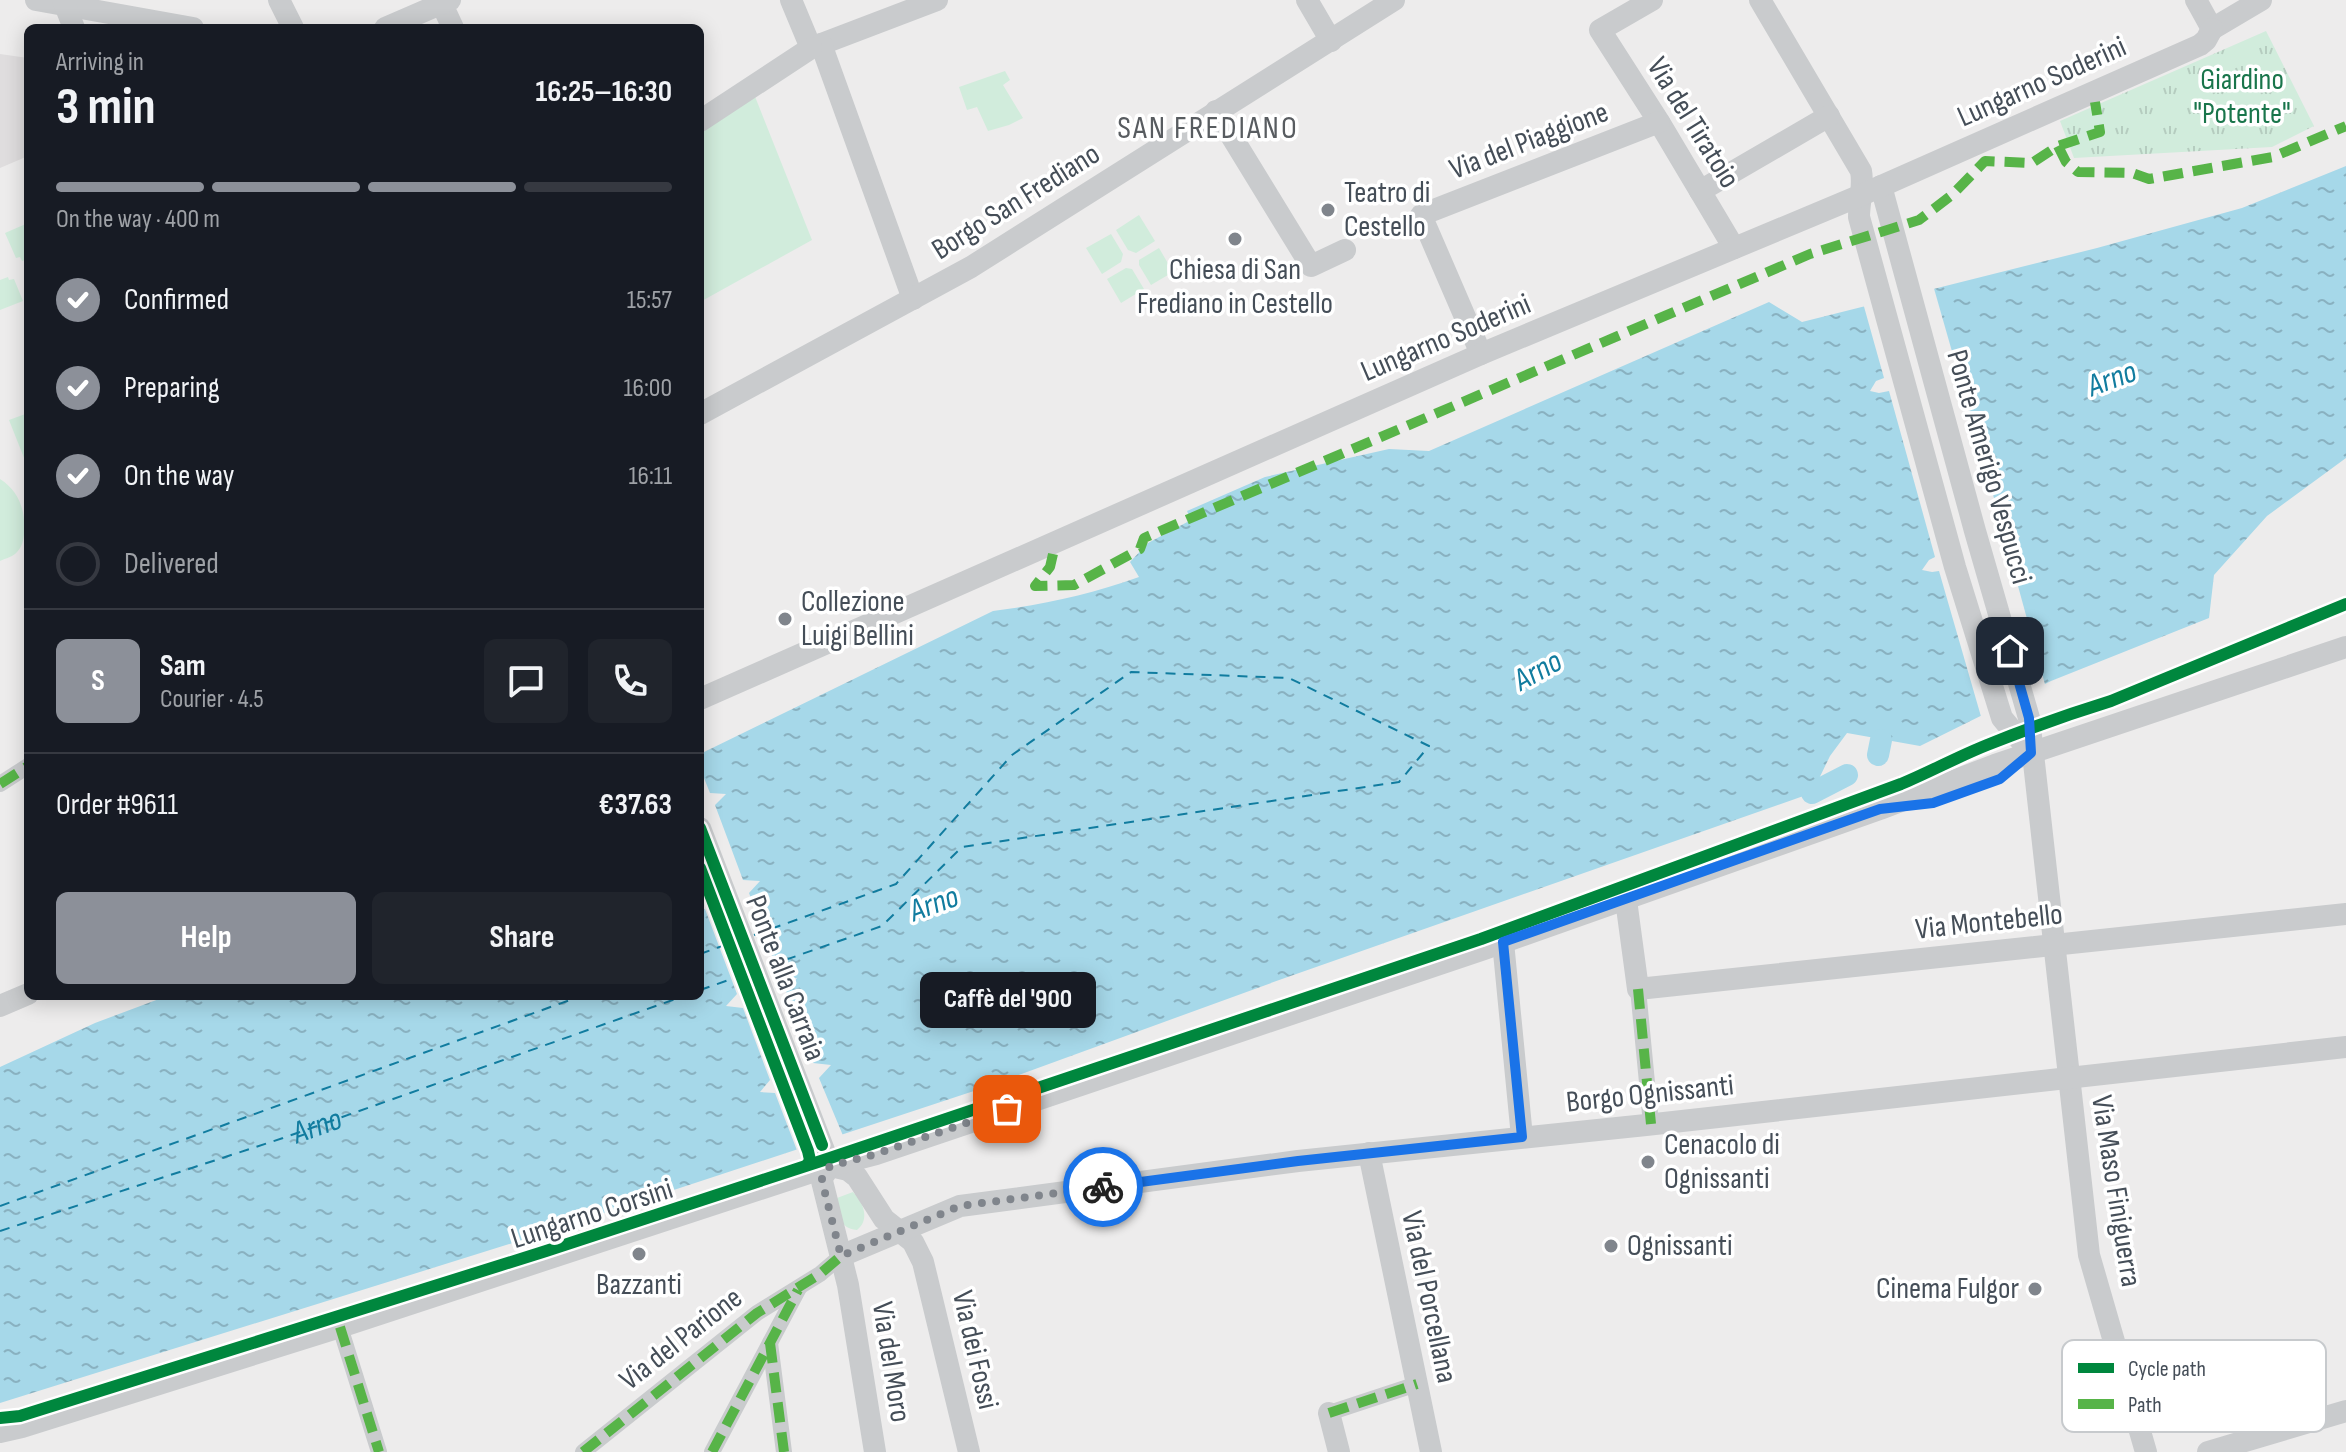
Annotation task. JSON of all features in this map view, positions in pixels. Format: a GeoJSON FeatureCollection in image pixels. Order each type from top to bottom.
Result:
{"type":"FeatureCollection","features":[{"type":"Feature","properties":{"kind":"street"},"geometry":{"type":"LineString","coordinates":[[36,0],[63,2],[173,24]]}},
{"type":"Feature","properties":{"kind":"street"},"geometry":{"type":"LineString","coordinates":[[279,0],[291,24]]}},
{"type":"Feature","properties":{"kind":"street"},"geometry":{"type":"LineString","coordinates":[[791,0],[816,46],[913,299]]}},
{"type":"Feature","properties":{"kind":"street"},"geometry":{"type":"LineString","coordinates":[[704,118],[816,46],[937,0]]}},
{"type":"Feature","properties":{"kind":"street"},"geometry":{"type":"LineString","coordinates":[[1307,0],[1331,41]]}},
{"type":"Feature","properties":{"kind":"street","name":"Borgo San Frediano"},"geometry":{"type":"LineString","coordinates":[[704,412],[1003,248],[1394,0]]}},
{"type":"Feature","properties":{"kind":"street","name":"Via del Tiratoio"},"geometry":{"type":"LineString","coordinates":[[1652,0],[1600,30],[1734,248]]}},
{"type":"Feature","properties":{"kind":"street","name":"Ponte Amerigo Vespucci"},"geometry":{"type":"LineString","coordinates":[[1760,0],[1861,171],[1860,219],[1955,567],[2002,718],[2031,753]]}},
{"type":"Feature","properties":{"kind":"street"},"geometry":{"type":"LineString","coordinates":[[2196,0],[2212,29]]}},
{"type":"Feature","properties":{"kind":"street","name":"Lungarno Soderini"},"geometry":{"type":"LineString","coordinates":[[704,697],[1481,354],[1859,196],[1884,197],[2200,45],[2212,29],[2261,0]]}},
{"type":"Feature","properties":{"kind":"street"},"geometry":{"type":"LineString","coordinates":[[394,24],[444,1],[452,24]]}},
{"type":"Feature","properties":{"kind":"street"},"geometry":{"type":"LineString","coordinates":[[63,2],[72,24]]}},
{"type":"Feature","properties":{"kind":"street"},"geometry":{"type":"LineString","coordinates":[[1216,111],[1311,266],[1345,250]]}},
{"type":"Feature","properties":{"kind":"street"},"geometry":{"type":"LineString","coordinates":[[1700,191],[1829,116]]}},
{"type":"Feature","properties":{"kind":"street","name":"Via del Piaggione"},"geometry":{"type":"LineString","coordinates":[[1481,354],[1421,215],[1659,122]]}},
{"type":"Feature","properties":{"kind":"street","name":"Ponte Amerigo Vespucci"},"geometry":{"type":"LineString","coordinates":[[1884,197],[2027,711],[2031,753]]}},
{"type":"Feature","properties":{"kind":"street"},"geometry":{"type":"LineString","coordinates":[[2031,753],[2339,648]]}},
{"type":"Feature","properties":{"kind":"street","name":"Lungarno Corsini"},"geometry":{"type":"LineString","coordinates":[[0,1432],[340,1327],[790,1180],[826,1156],[876,1154],[1626,900],[1880,809],[1933,803],[2000,779],[2031,753]]}},
{"type":"Feature","properties":{"kind":"street","name":"Via Maso Finiguerra"},"geometry":{"type":"LineString","coordinates":[[2031,753],[2089,1255],[2114,1340]]}},
{"type":"Feature","properties":{"kind":"street"},"geometry":{"type":"LineString","coordinates":[[0,784],[24,769]]}},
{"type":"Feature","properties":{"kind":"street","name":"Ponte alla Carraia"},"geometry":{"type":"LineString","coordinates":[[704,838],[826,1156]]}},
{"type":"Feature","properties":{"kind":"street"},"geometry":{"type":"LineString","coordinates":[[1626,900],[1651,1124]]}},
{"type":"Feature","properties":{"kind":"street","name":"Via Montebello"},"geometry":{"type":"LineString","coordinates":[[1638,989],[2346,914]]}},
{"type":"Feature","properties":{"kind":"street"},"geometry":{"type":"LineString","coordinates":[[1503,942],[1522,1137]]}},
{"type":"Feature","properties":{"kind":"street"},"geometry":{"type":"LineString","coordinates":[[0,1006],[24,996]]}},
{"type":"Feature","properties":{"kind":"street","name":"Borgo Ognissanti"},"geometry":{"type":"LineString","coordinates":[[841,1256],[960,1206],[1298,1161],[2346,1047]]}},
{"type":"Feature","properties":{"kind":"street","name":"Via del Porcellana"},"geometry":{"type":"LineString","coordinates":[[1369,1153],[1431,1452]]}},
{"type":"Feature","properties":{"kind":"street"},"geometry":{"type":"LineString","coordinates":[[826,1156],[857,1177],[884,1219],[899,1230]]}},
{"type":"Feature","properties":{"kind":"street","name":"Via del Moro"},"geometry":{"type":"LineString","coordinates":[[826,1156],[822,1181],[847,1282],[875,1452]]}},
{"type":"Feature","properties":{"kind":"street","name":"Via dei Fossi"},"geometry":{"type":"LineString","coordinates":[[899,1230],[913,1242],[923,1262],[969,1452]]}},
{"type":"Feature","properties":{"kind":"street","name":"Via del Parione"},"geometry":{"type":"LineString","coordinates":[[583,1452],[757,1313],[817,1276],[841,1256]]}},
{"type":"Feature","properties":{"kind":"street"},"geometry":{"type":"LineString","coordinates":[[712,1452],[800,1286]]}},
{"type":"Feature","properties":{"kind":"street"},"geometry":{"type":"LineString","coordinates":[[340,1327],[379,1452]]}},
{"type":"Feature","properties":{"kind":"street"},"geometry":{"type":"LineString","coordinates":[[770,1343],[784,1452]]}},
{"type":"Feature","properties":{"kind":"street"},"geometry":{"type":"LineString","coordinates":[[1339,1452],[1329,1413],[1417,1384]]}},
{"type":"Feature","properties":{"kind":"street"},"geometry":{"type":"LineString","coordinates":[[2326,1417],[2346,1411]]}},
{"type":"Feature","properties":{"kind":"street","name":"Via Maso Finiguerra"},"geometry":{"type":"LineString","coordinates":[[2140,1432],[2146,1452]]}},
{"type":"Feature","properties":{"kind":"street"},"geometry":{"type":"LineString","coordinates":[[2208,1452],[2275,1432]]}},
{"type":"Feature","properties":{"kind":"shaded area"},"geometry":{"type":"Polygon","coordinates":[[[0,54],[24,57],[24,158],[0,168],[0,54]]]}},
{"type":"Feature","properties":{"kind":"green space","name":"Giardino \"Potente\""},"geometry":{"type":"Polygon","coordinates":[[[2266,31],[2314,126],[2272,147],[2074,158],[2060,121],[2266,31]]]}},
{"type":"Feature","properties":{"kind":"green space"},"geometry":{"type":"Polygon","coordinates":[[[1005,71],[1010,80],[1003,85],[1023,118],[988,131],[977,107],[967,110],[959,87],[1005,71]]]}},
{"type":"Feature","properties":{"kind":"green space"},"geometry":{"type":"Polygon","coordinates":[[[754,94],[812,240],[704,300],[704,127],[754,94]]]}},
{"type":"Feature","properties":{"kind":"green space"},"geometry":{"type":"Polygon","coordinates":[[[1139,215],[1155,241],[1136,253],[1128,250],[1116,230],[1139,215]]]}},
{"type":"Feature","properties":{"kind":"green space"},"geometry":{"type":"Polygon","coordinates":[[[24,225],[24,260],[16,258],[5,233],[24,225]]]}},
{"type":"Feature","properties":{"kind":"green space"},"geometry":{"type":"Polygon","coordinates":[[[1111,234],[1123,254],[1121,262],[1102,274],[1086,248],[1111,234]]]}},
{"type":"Feature","properties":{"kind":"green space"},"geometry":{"type":"Polygon","coordinates":[[[1159,248],[1173,272],[1151,285],[1139,260],[1159,248]]]}},
{"type":"Feature","properties":{"kind":"green space"},"geometry":{"type":"Polygon","coordinates":[[[1126,268],[1132,269],[1144,289],[1121,303],[1107,279],[1126,268]]]}},
{"type":"Feature","properties":{"kind":"green space"},"geometry":{"type":"Polygon","coordinates":[[[8,277],[9,280],[14,279],[23,301],[0,310],[0,280],[8,277]]]}},
{"type":"Feature","properties":{"kind":"green space"},"geometry":{"type":"Polygon","coordinates":[[[24,414],[24,458],[9,420],[24,414]]]}},
{"type":"Feature","properties":{"kind":"green space"},"geometry":{"type":"Polygon","coordinates":[[[0,479],[17,496],[23,511],[24,527],[19,550],[0,561],[0,479]]]}},
{"type":"Feature","properties":{"kind":"green space"},"geometry":{"type":"Polygon","coordinates":[[[853,1192],[864,1211],[863,1221],[857,1230],[843,1223],[837,1198],[853,1192]]]}},
{"type":"Feature","properties":{"kind":"water","name":"Arno"},"geometry":{"type":"Polygon","coordinates":[[[2346,166],[2346,458],[2267,516],[2214,575],[2209,618],[2051,681],[1920,746],[1847,733],[1830,756],[1812,793],[1282,979],[983,1088],[516,1242],[0,1403],[0,1067],[95,1023],[156,1000],[704,1000],[704,752],[993,611],[1067,598],[1139,577],[1130,562],[1148,543],[1191,520],[1187,511],[1265,477],[1389,449],[1429,451],[1769,302],[1802,322],[2242,208],[2346,166]]]}},
{"type":"Feature","properties":{"kind":"pier"},"geometry":{"type":"Polygon","coordinates":[[[1933,285],[1953,355],[1969,355],[1957,366],[2004,534],[2020,536],[2014,544],[2007,546],[2046,688],[1982,720],[1939,571],[1922,570],[1935,557],[1889,391],[1870,391],[1876,381],[1884,378],[1863,303],[1933,285]]]}},
{"type":"Feature","properties":{"kind":"pier"},"geometry":{"type":"Polygon","coordinates":[[[704,778],[710,793],[726,794],[715,805],[743,880],[760,881],[749,893],[781,979],[797,978],[786,991],[813,1063],[831,1065],[819,1078],[844,1138],[798,1153],[775,1093],[760,1092],[770,1080],[743,1008],[726,1006],[737,994],[705,909],[704,778]]]}},
{"type":"Feature","properties":{"kind":"waterway"},"geometry":{"type":"LineString","coordinates":[[1878,755],[1881,740]]}},
{"type":"Feature","properties":{"kind":"waterway"},"geometry":{"type":"LineString","coordinates":[[1812,793],[1847,775]]}},
{"type":"Feature","properties":{"kind":"ferry route"},"geometry":{"type":"LineString","coordinates":[[754,935],[896,884],[1012,755],[1131,672],[1289,678],[1429,746],[1399,782],[962,847],[882,926],[765,967]]}},
{"type":"Feature","properties":{"kind":"ferry route"},"geometry":{"type":"LineString","coordinates":[[704,953],[733,942]]}},
{"type":"Feature","properties":{"kind":"ferry route"},"geometry":{"type":"LineString","coordinates":[[704,989],[743,975]]}},
{"type":"Feature","properties":{"kind":"ferry route"},"geometry":{"type":"LineString","coordinates":[[0,1206],[570,1000]]}},
{"type":"Feature","properties":{"kind":"ferry route"},"geometry":{"type":"LineString","coordinates":[[0,1231],[283,1138],[673,1000]]}},
{"type":"Feature","properties":{"kind":"marked path"},"geometry":{"type":"LineString","coordinates":[[1053,554],[1050,567],[1035,586],[1074,585],[1140,549],[1144,538],[1810,254],[1919,220],[1952,195],[1985,161],[2032,163],[2058,146],[2100,132],[2095,102]]}},
{"type":"Feature","properties":{"kind":"marked path"},"geometry":{"type":"LineString","coordinates":[[2058,146],[2066,162],[2078,172],[2132,173],[2149,179],[2273,157],[2346,126]]}},
{"type":"Feature","properties":{"kind":"marked path"},"geometry":{"type":"LineString","coordinates":[[0,784],[24,769]]}},
{"type":"Feature","properties":{"kind":"marked path"},"geometry":{"type":"LineString","coordinates":[[1638,989],[1651,1124]]}},
{"type":"Feature","properties":{"kind":"marked path"},"geometry":{"type":"LineString","coordinates":[[583,1452],[757,1313],[820,1274],[841,1256]]}},
{"type":"Feature","properties":{"kind":"marked path"},"geometry":{"type":"LineString","coordinates":[[712,1452],[798,1290]]}},
{"type":"Feature","properties":{"kind":"marked path"},"geometry":{"type":"LineString","coordinates":[[340,1327],[379,1452]]}},
{"type":"Feature","properties":{"kind":"marked path"},"geometry":{"type":"LineString","coordinates":[[770,1343],[784,1452]]}},
{"type":"Feature","properties":{"kind":"marked path"},"geometry":{"type":"LineString","coordinates":[[1329,1413],[1417,1384]]}},
{"type":"Feature","properties":{"kind":"cycle path"},"geometry":{"type":"LineString","coordinates":[[0,1418],[20,1416],[546,1251],[1481,939],[1901,784],[1987,745],[2111,701],[2346,604]]}},
{"type":"Feature","properties":{"kind":"cycle path"},"geometry":{"type":"LineString","coordinates":[[704,838],[822,1145]]}},
{"type":"Feature","properties":{"kind":"cycle path"},"geometry":{"type":"LineString","coordinates":[[704,878],[808,1151],[810,1160],[807,1165]]}},
{"type":"Feature","properties":{"kind":"way so far"},"geometry":{"type":"LineString","coordinates":[[1007,1109],[876,1154],[830,1166],[822,1181],[841,1256],[960,1206],[1103,1187]]}},
{"type":"Feature","properties":{"kind":"place","name":"Teatro di Cestello"},"geometry":{"type":"Point","coordinates":[1328,210]}},
{"type":"Feature","properties":{"kind":"place","name":"Chiesa di San Frediano in Cestello"},"geometry":{"type":"Point","coordinates":[1235,239]}},
{"type":"Feature","properties":{"kind":"place","name":"Collezione Luigi Bellini"},"geometry":{"type":"Point","coordinates":[785,619]}},
{"type":"Feature","properties":{"kind":"place","name":"Caffè del '900"},"geometry":{"type":"Point","coordinates":[1007,1109]}},
{"type":"Feature","properties":{"kind":"place","name":"Cenacolo di Ognissanti"},"geometry":{"type":"Point","coordinates":[1648,1162]}},
{"type":"Feature","properties":{"kind":"place","name":"Ognissanti"},"geometry":{"type":"Point","coordinates":[1611,1246]}},
{"type":"Feature","properties":{"kind":"place","name":"Bazzanti"},"geometry":{"type":"Point","coordinates":[639,1254]}},
{"type":"Feature","properties":{"kind":"place","name":"Cinema Fulgor"},"geometry":{"type":"Point","coordinates":[2035,1289]}},
{"type":"Feature","properties":{"kind":"district","name":"SAN FREDIANO"},"geometry":{"type":"Point","coordinates":[1208,128]}},
{"type":"Feature","properties":{"kind":"route"},"geometry":{"type":"LineString","coordinates":[[1103,1187],[1298,1161],[1522,1137],[1503,942],[1880,809],[1933,803],[2000,779],[2031,753],[2029,718],[2010,651]]}}]}
